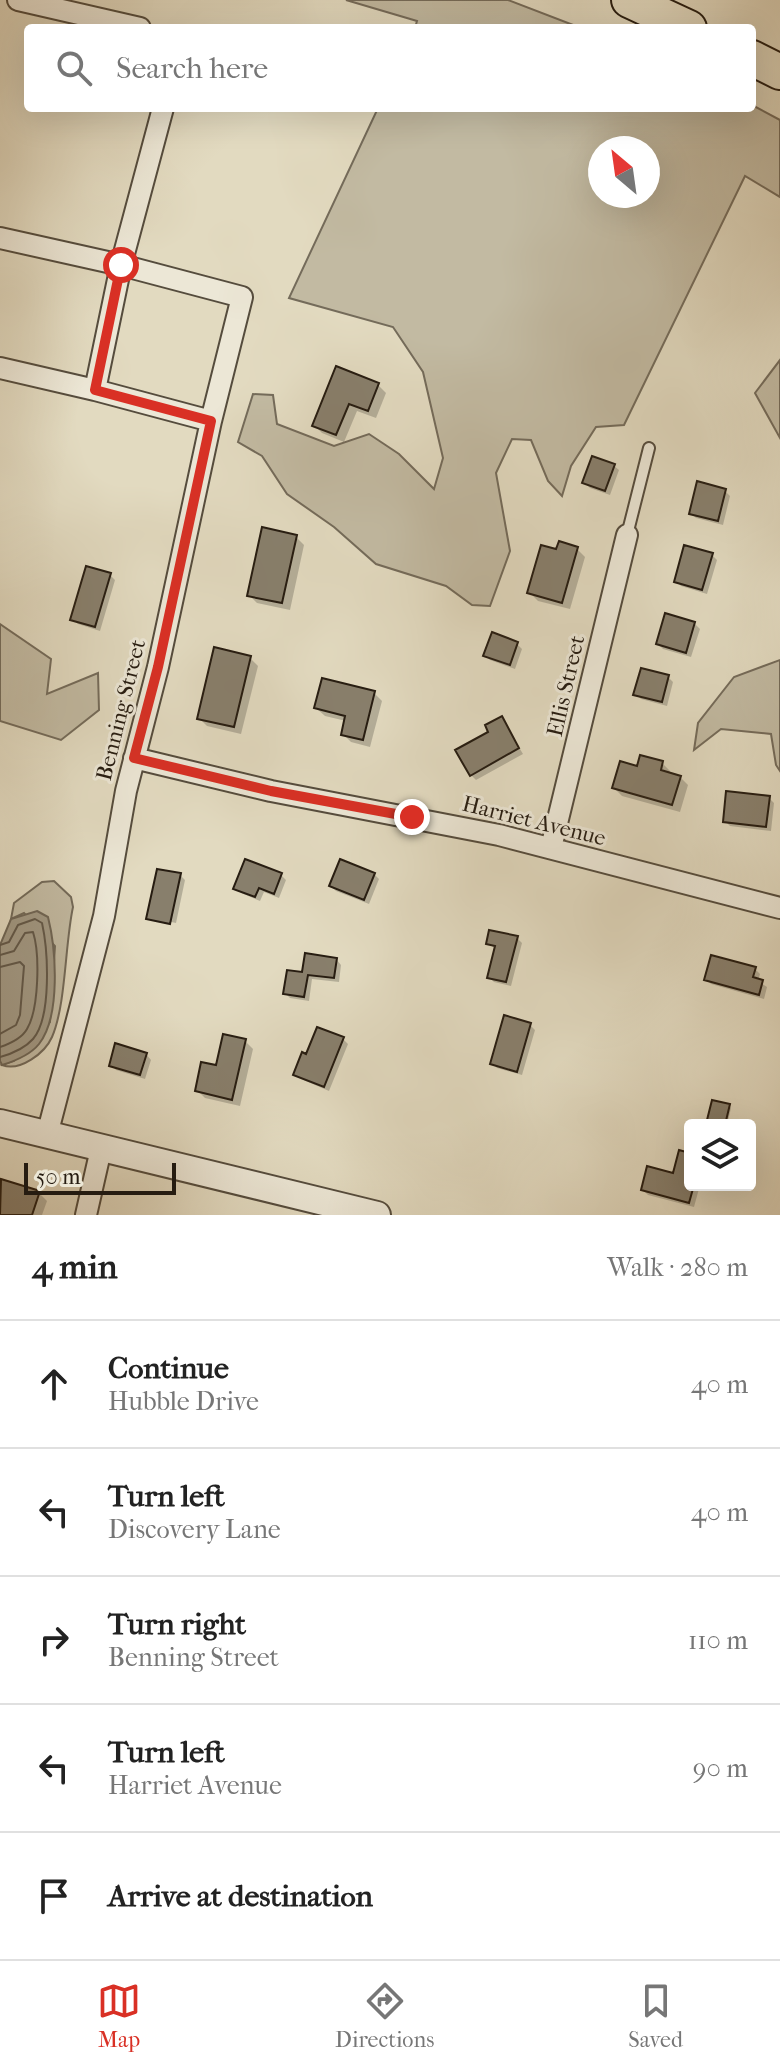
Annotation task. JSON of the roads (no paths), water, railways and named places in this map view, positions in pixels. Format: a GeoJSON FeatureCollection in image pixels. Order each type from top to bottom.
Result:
{"type":"FeatureCollection","features":[{"type":"Feature","properties":{"kind":"highway"},"geometry":{"type":"LineString","coordinates":[[629,0],[680,24]]}},
{"type":"Feature","properties":{"kind":"highway"},"geometry":{"type":"LineString","coordinates":[[756,60],[780,72]]}},
{"type":"Feature","properties":{"kind":"street"},"geometry":{"type":"LineString","coordinates":[[18,0],[123,24]]}},
{"type":"Feature","properties":{"kind":"street"},"geometry":{"type":"LineString","coordinates":[[95,390],[121,265],[162,112]]}},
{"type":"Feature","properties":{"kind":"street"},"geometry":{"type":"LineString","coordinates":[[0,238],[121,265]]}},
{"type":"Feature","properties":{"kind":"street","name":"Benning Street"},"geometry":{"type":"LineString","coordinates":[[47,1135],[104,916],[126,791],[158,667],[211,421],[242,297],[121,265]]}},
{"type":"Feature","properties":{"kind":"street"},"geometry":{"type":"LineString","coordinates":[[0,368],[211,421]]}},
{"type":"Feature","properties":{"kind":"street","name":"Ellis Street"},"geometry":{"type":"LineString","coordinates":[[551,848],[627,535]]}},
{"type":"Feature","properties":{"kind":"street","name":"Harriet Avenue"},"geometry":{"type":"LineString","coordinates":[[134,758],[271,791],[484,832],[780,908]]}},
{"type":"Feature","properties":{"kind":"street"},"geometry":{"type":"LineString","coordinates":[[0,1123],[377,1215]]}},
{"type":"Feature","properties":{"kind":"street"},"geometry":{"type":"LineString","coordinates":[[86,1215],[101,1149]]}},
{"type":"Feature","properties":{"kind":"lane"},"geometry":{"type":"LineString","coordinates":[[627,535],[649,448]]}},
{"type":"Feature","properties":{"kind":"water"},"geometry":{"type":"Polygon","coordinates":[[[37,911],[48,917],[53,946],[55,982],[51,1017],[36,1048],[2,1065],[0,945],[11,919],[37,911]]]}}]}
